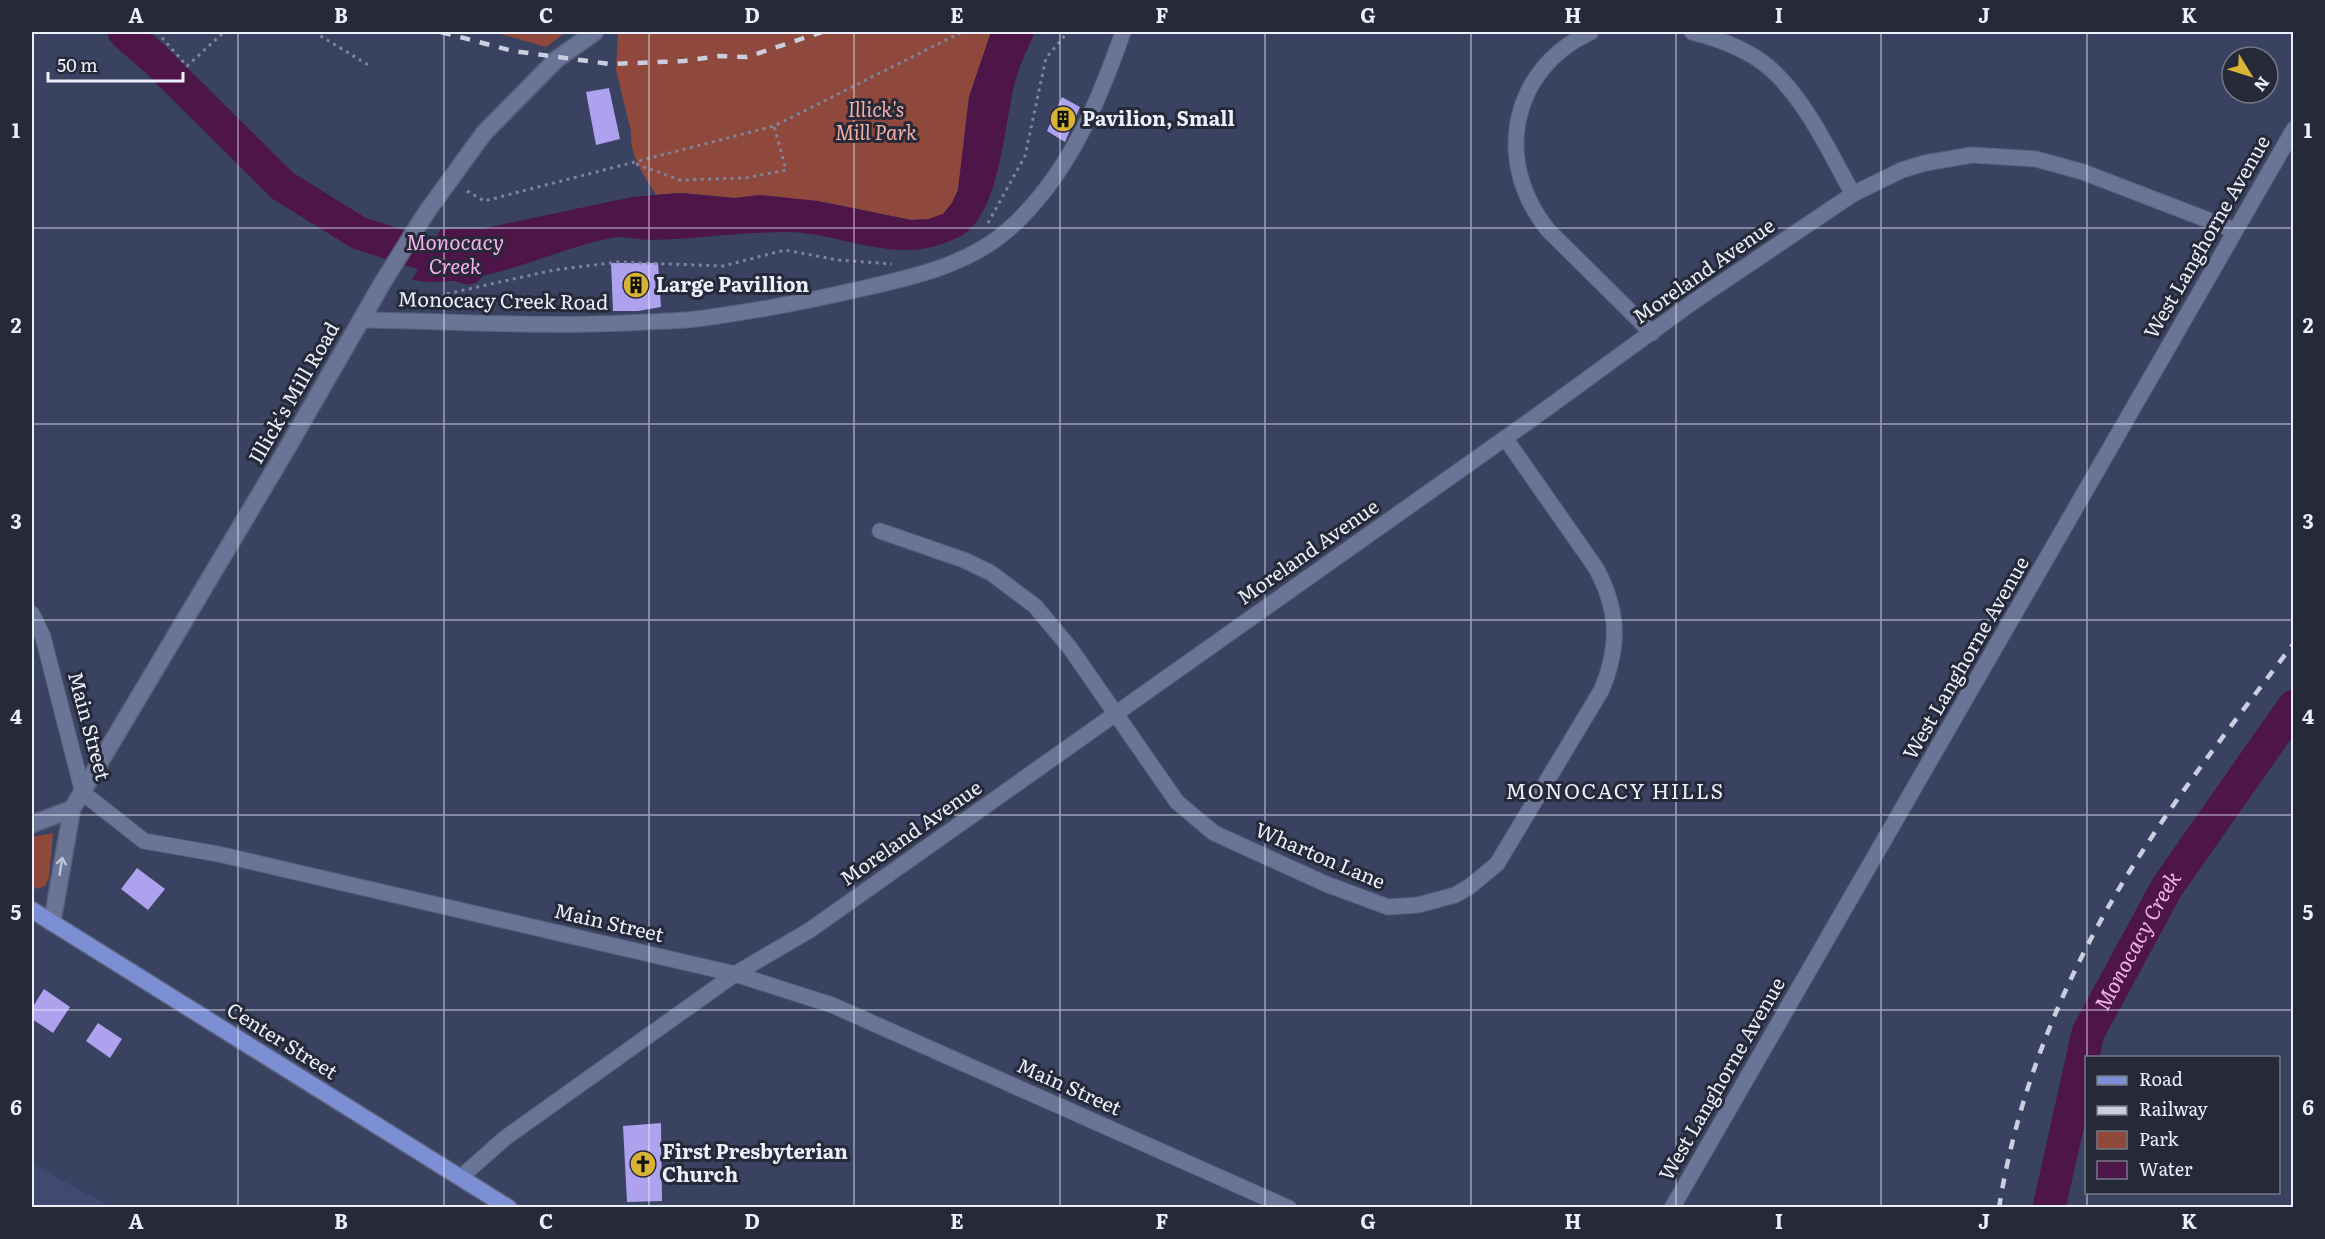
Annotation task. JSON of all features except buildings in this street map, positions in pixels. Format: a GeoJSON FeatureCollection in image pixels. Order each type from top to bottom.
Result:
{"type":"FeatureCollection","features":[{"type":"Feature","properties":{"kind":"main road","name":"Center Street"},"geometry":{"type":"LineString","coordinates":[[32,910],[509,1208]]}},
{"type":"Feature","properties":{"kind":"street","name":"Illick's Mill Road"},"geometry":{"type":"LineString","coordinates":[[52,923],[72,809],[285,452],[383,282],[426,213],[484,133],[556,59],[594,32]]}},
{"type":"Feature","properties":{"kind":"street","name":"Monocacy Creek Road"},"geometry":{"type":"LineString","coordinates":[[361,320],[566,325],[703,318],[884,284],[969,256],[1009,229],[1052,182],[1086,126],[1113,63],[1123,32]]}},
{"type":"Feature","properties":{"kind":"street"},"geometry":{"type":"LineString","coordinates":[[1591,32],[1560,49],[1530,85],[1519,115],[1516,135],[1516,154],[1521,184],[1534,213],[1548,230],[1652,333]]}},
{"type":"Feature","properties":{"kind":"street"},"geometry":{"type":"LineString","coordinates":[[1692,32],[1738,47],[1778,75],[1818,132],[1853,194]]}},
{"type":"Feature","properties":{"kind":"street","name":"West Langhorne Avenue"},"geometry":{"type":"LineString","coordinates":[[1672,1208],[2294,129]]}},
{"type":"Feature","properties":{"kind":"street","name":"Moreland Avenue"},"geometry":{"type":"LineString","coordinates":[[461,1177],[505,1138],[735,974],[810,930],[1652,333],[1853,194],[1902,170],[1925,163],[1972,155],[2036,159],[2083,172],[2234,230]]}},
{"type":"Feature","properties":{"kind":"street","name":"Wharton Lane"},"geometry":{"type":"LineString","coordinates":[[880,531],[964,560],[991,573],[1035,606],[1070,648],[1177,802],[1214,833],[1326,884],[1388,907],[1418,905],[1455,895],[1469,887],[1497,864],[1601,691],[1610,670],[1616,633],[1607,589],[1596,568],[1505,438]]}},
{"type":"Feature","properties":{"kind":"street","name":"Main Street"},"geometry":{"type":"LineString","coordinates":[[32,614],[43,637],[83,793],[144,841],[218,854],[735,974],[832,1005],[1289,1208]]}},
{"type":"Feature","properties":{"kind":"street"},"geometry":{"type":"LineString","coordinates":[[32,824],[72,809]]}},
{"type":"Feature","properties":{"kind":"path"},"geometry":{"type":"LineString","coordinates":[[157,32],[187,66],[224,32]]}},
{"type":"Feature","properties":{"kind":"path"},"geometry":{"type":"LineString","coordinates":[[314,32],[370,66]]}},
{"type":"Feature","properties":{"kind":"path"},"geometry":{"type":"LineString","coordinates":[[466,191],[484,201],[774,126],[962,32]]}},
{"type":"Feature","properties":{"kind":"path"},"geometry":{"type":"LineString","coordinates":[[984,228],[1025,156],[1046,58],[1068,32]]}},
{"type":"Feature","properties":{"kind":"path"},"geometry":{"type":"LineString","coordinates":[[634,163],[680,180],[745,178],[786,170],[774,126]]}},
{"type":"Feature","properties":{"kind":"path"},"geometry":{"type":"LineString","coordinates":[[441,308],[441,297],[446,294],[554,270],[618,262],[723,266],[785,250],[838,260],[902,265]]}},
{"type":"Feature","properties":{"kind":"shaded area"},"geometry":{"type":"Polygon","coordinates":[[[32,1164],[111,1207],[32,1207],[32,1164]]]}},
{"type":"Feature","properties":{"kind":"green space"},"geometry":{"type":"Polygon","coordinates":[[[493,32],[566,32],[546,47],[493,32]]]}},
{"type":"Feature","properties":{"kind":"green space","name":"Illick's Mill Park"},"geometry":{"type":"Polygon","coordinates":[[[618,32],[991,32],[969,97],[958,190],[952,203],[943,214],[929,219],[911,220],[833,204],[772,196],[734,198],[684,193],[656,195],[638,165],[632,149],[631,132],[616,70],[618,32]]]}},
{"type":"Feature","properties":{"kind":"green space"},"geometry":{"type":"Polygon","coordinates":[[[53,833],[49,878],[45,886],[37,889],[32,885],[32,837],[53,833]]]}},
{"type":"Feature","properties":{"kind":"water","name":"Monocacy Creek"},"geometry":{"type":"Polygon","coordinates":[[[991,32],[1035,32],[1017,76],[1000,162],[988,202],[968,231],[952,240],[931,247],[910,250],[890,249],[829,237],[787,232],[651,240],[615,237],[486,275],[436,282],[412,280],[441,229],[481,229],[632,197],[678,193],[734,198],[760,195],[818,201],[911,220],[929,219],[943,214],[952,203],[958,190],[969,97],[991,32]]]}},
{"type":"Feature","properties":{"kind":"waterway","name":"Monocacy Creek"},"geometry":{"type":"LineString","coordinates":[[124,32],[155,59],[283,186],[359,233],[468,268]]}},
{"type":"Feature","properties":{"kind":"waterway","name":"Monocacy Creek"},"geometry":{"type":"LineString","coordinates":[[2049,1208],[2088,1033],[2167,887],[2294,706]]}},
{"type":"Feature","properties":{"kind":"railway"},"geometry":{"type":"LineString","coordinates":[[441,32],[513,51],[610,64],[684,61],[719,56],[747,57],[822,32]]}},
{"type":"Feature","properties":{"kind":"railway"},"geometry":{"type":"LineString","coordinates":[[1999,1208],[2020,1114],[2035,1068],[2071,978],[2093,935],[2142,852],[2178,799],[2294,643]]}},
{"type":"Feature","properties":{"kind":"place","name":"Pavilion, Small"},"geometry":{"type":"Point","coordinates":[1063,119]}},
{"type":"Feature","properties":{"kind":"place","name":"Large Pavillion"},"geometry":{"type":"Point","coordinates":[636,285]}},
{"type":"Feature","properties":{"kind":"place","name":"First Presbyterian Church"},"geometry":{"type":"Point","coordinates":[643,1164]}},
{"type":"Feature","properties":{"kind":"district","name":"MONOCACY HILLS"},"geometry":{"type":"Point","coordinates":[1615,792]}}]}
